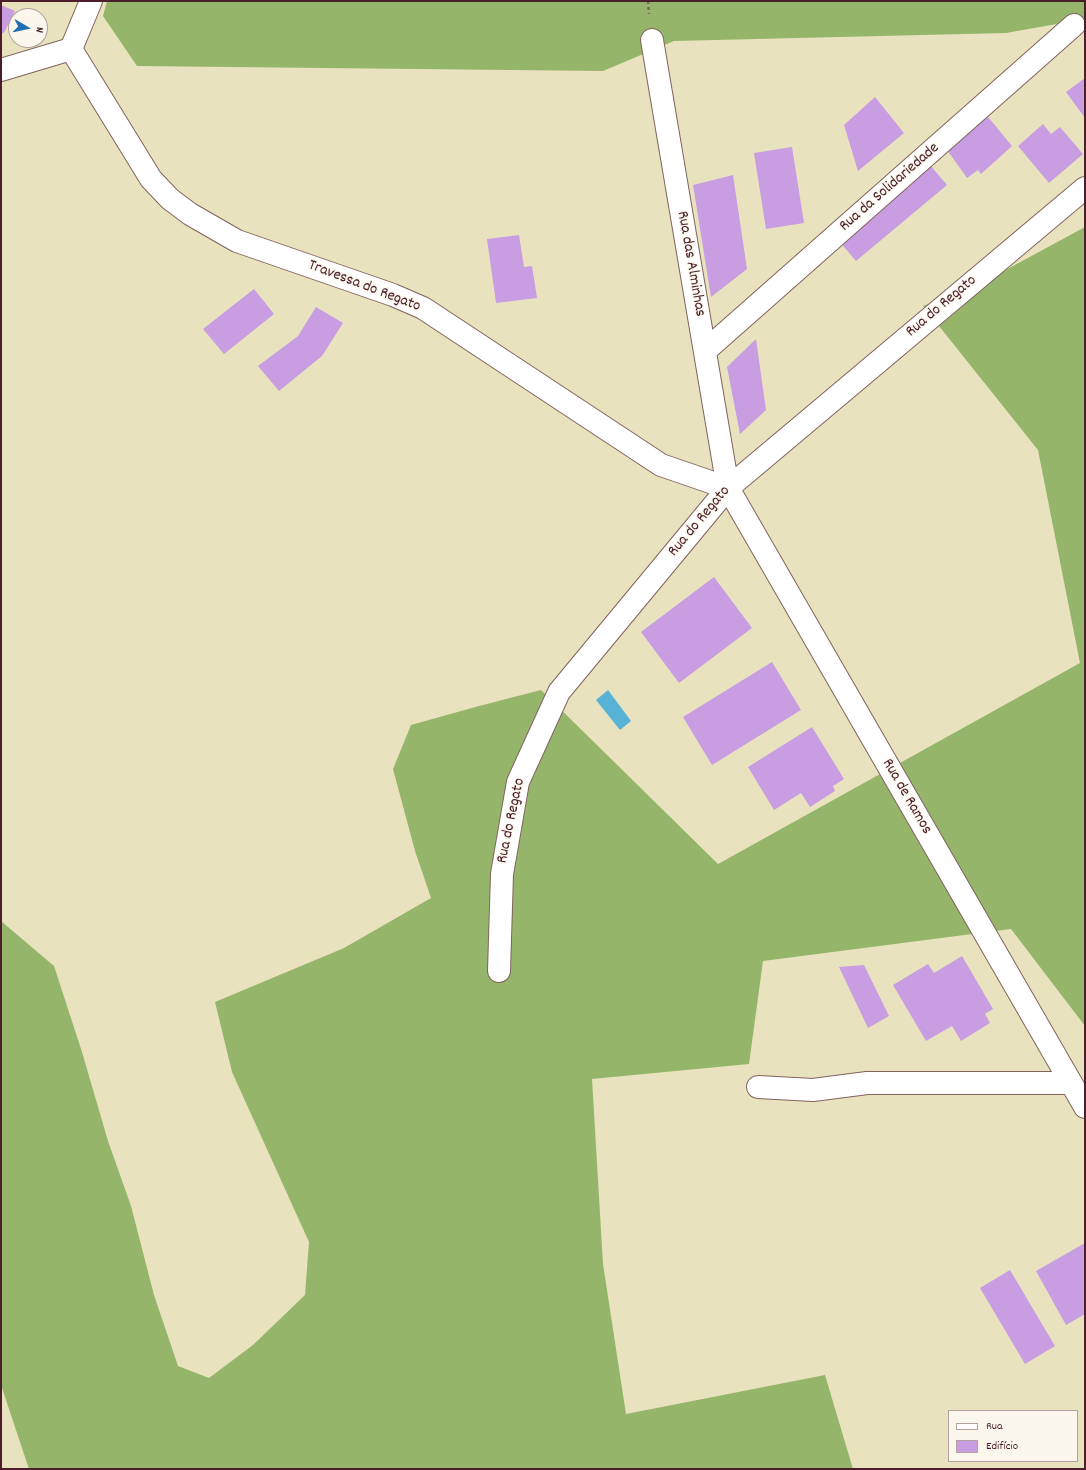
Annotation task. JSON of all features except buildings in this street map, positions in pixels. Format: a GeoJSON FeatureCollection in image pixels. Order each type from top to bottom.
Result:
{"type":"FeatureCollection","features":[{"type":"Feature","properties":{"kind":"street"},"geometry":{"type":"LineString","coordinates":[[1,70],[71,49],[91,1]]}},
{"type":"Feature","properties":{"kind":"street","name":"Rua da Solidariedade"},"geometry":{"type":"LineString","coordinates":[[704,351],[1074,25]]}},
{"type":"Feature","properties":{"kind":"street","name":"Rua das Alminhas"},"geometry":{"type":"LineString","coordinates":[[652,40],[728,488]]}},
{"type":"Feature","properties":{"kind":"street","name":"Travessa do Regato"},"geometry":{"type":"LineString","coordinates":[[71,49],[151,179],[170,198],[190,214],[237,241],[393,295],[423,308],[660,465],[728,488]]}},
{"type":"Feature","properties":{"kind":"street","name":"Rua do Regato"},"geometry":{"type":"LineString","coordinates":[[498,970],[502,874],[518,782],[559,692],[728,488],[1085,188]]}},
{"type":"Feature","properties":{"kind":"street","name":"Rua de Ramos"},"geometry":{"type":"LineString","coordinates":[[728,488],[1085,1107]]}},
{"type":"Feature","properties":{"kind":"street"},"geometry":{"type":"LineString","coordinates":[[758,1087],[812,1090],[867,1082],[1071,1083]]}},
{"type":"Feature","properties":{"kind":"green space"},"geometry":{"type":"Polygon","coordinates":[[[107,1],[1085,1],[1085,19],[1006,33],[674,41],[603,71],[137,66],[103,16],[107,1]]]}},
{"type":"Feature","properties":{"kind":"green space"},"geometry":{"type":"Polygon","coordinates":[[[1085,227],[1085,1026],[1011,929],[763,961],[749,1064],[592,1079],[603,1264],[626,1414],[825,1375],[853,1469],[29,1469],[1,1385],[1,921],[54,966],[82,1052],[108,1141],[131,1206],[154,1295],[178,1366],[209,1378],[253,1345],[305,1295],[309,1242],[232,1072],[215,1002],[344,948],[431,898],[415,851],[393,769],[411,725],[541,690],[718,864],[1080,663],[1038,450],[923,306],[989,279],[1085,227]]]}},
{"type":"Feature","properties":{"kind":"water"},"geometry":{"type":"Polygon","coordinates":[[[608,690],[631,721],[620,730],[596,700],[608,690]]]}}]}
